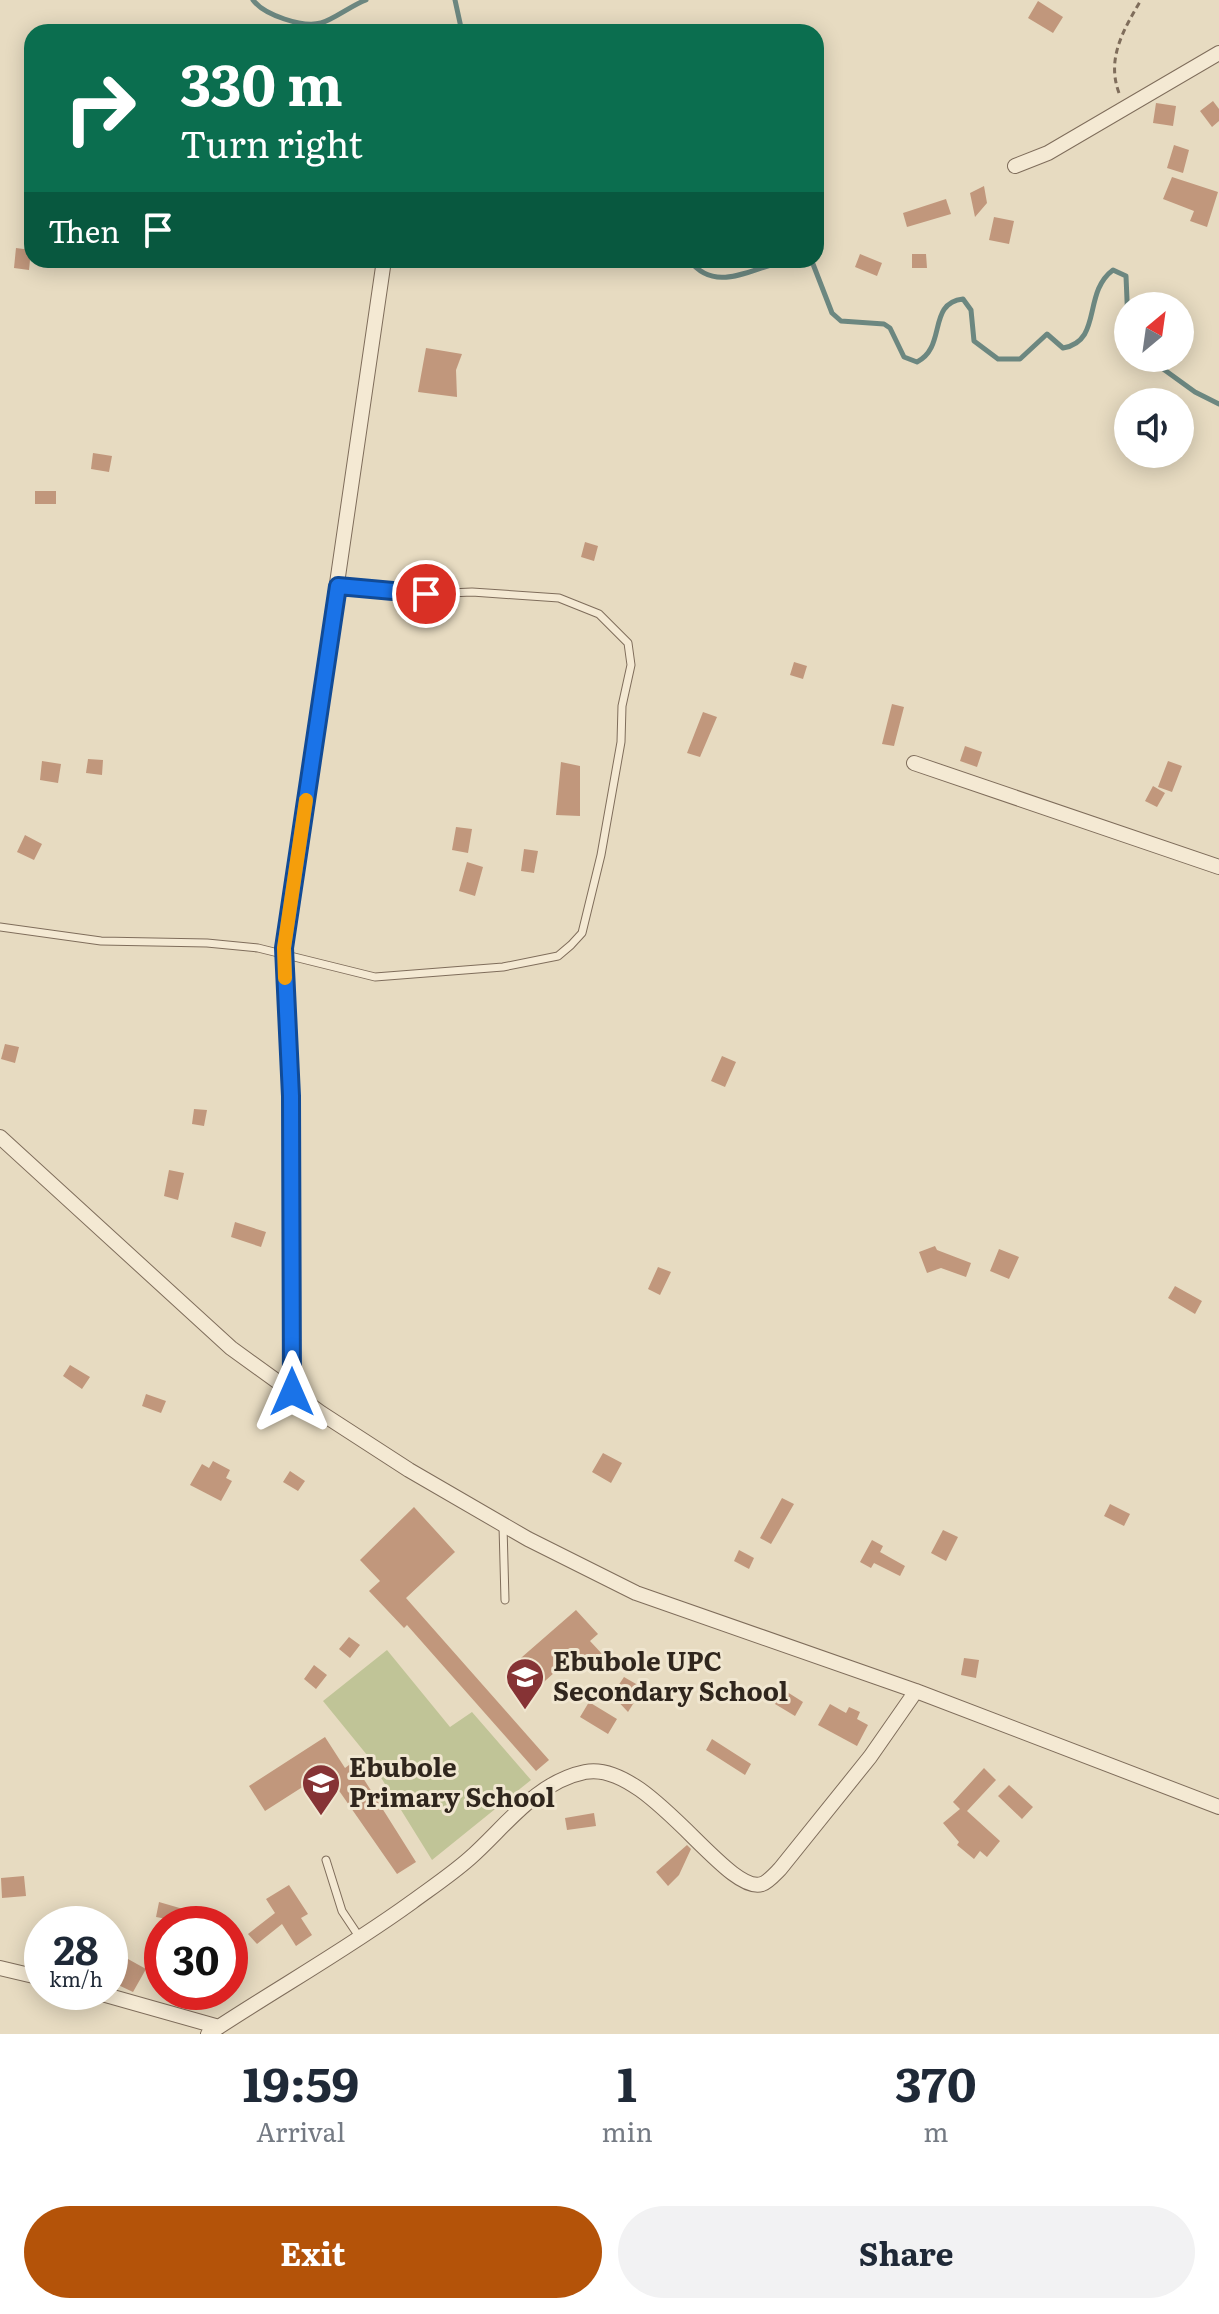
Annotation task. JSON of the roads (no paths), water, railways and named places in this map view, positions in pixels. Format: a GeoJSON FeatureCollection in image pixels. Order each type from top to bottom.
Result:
{"type":"FeatureCollection","features":[{"type":"Feature","properties":{"kind":"street"},"geometry":{"type":"LineString","coordinates":[[1015,166],[1048,153],[1219,53]]}},
{"type":"Feature","properties":{"kind":"street"},"geometry":{"type":"LineString","coordinates":[[292,1392],[291,1096],[284,953],[383,268]]}},
{"type":"Feature","properties":{"kind":"street"},"geometry":{"type":"LineString","coordinates":[[914,763],[1219,867]]}},
{"type":"Feature","properties":{"kind":"street"},"geometry":{"type":"LineString","coordinates":[[0,1137],[196,1318],[292,1392],[409,1470],[504,1524],[636,1593],[916,1691],[1219,1807]]}},
{"type":"Feature","properties":{"kind":"street"},"geometry":{"type":"LineString","coordinates":[[128,2003],[213,2031],[360,1939],[468,1860],[547,1787],[571,1775],[601,1769],[624,1778],[653,1800],[728,1870],[753,1885],[764,1884],[780,1869],[870,1757],[916,1691]]}},
{"type":"Feature","properties":{"kind":"street"},"geometry":{"type":"LineString","coordinates":[[0,1968],[24,1974]]}},
{"type":"Feature","properties":{"kind":"lane"},"geometry":{"type":"LineString","coordinates":[[0,927],[101,941],[207,943],[284,953],[348,973],[375,977],[503,967],[558,956],[582,933],[621,742],[622,706],[631,651],[616,629],[582,605],[533,595],[426,594],[338,586]]}},
{"type":"Feature","properties":{"kind":"lane"},"geometry":{"type":"LineString","coordinates":[[504,1524],[505,1600]]}},
{"type":"Feature","properties":{"kind":"lane"},"geometry":{"type":"LineString","coordinates":[[326,1860],[342,1911],[360,1939]]}},
{"type":"Feature","properties":{"kind":"waterway"},"geometry":{"type":"LineString","coordinates":[[253,0],[266,11],[304,24],[326,21],[366,0]]}},
{"type":"Feature","properties":{"kind":"waterway"},"geometry":{"type":"LineString","coordinates":[[455,0],[460,24]]}},
{"type":"Feature","properties":{"kind":"waterway"},"geometry":{"type":"LineString","coordinates":[[697,268],[712,276],[725,277],[762,268]]}},
{"type":"Feature","properties":{"kind":"waterway"},"geometry":{"type":"LineString","coordinates":[[815,268],[832,313],[841,321],[884,324],[890,328],[904,357],[917,362],[932,346],[945,308],[952,302],[963,299],[971,310],[974,341],[998,359],[1020,359],[1047,334],[1063,348],[1075,344],[1088,326],[1098,291],[1113,270],[1126,276],[1127,292]]}},
{"type":"Feature","properties":{"kind":"waterway"},"geometry":{"type":"LineString","coordinates":[[1167,372],[1195,392],[1219,404]]}},
{"type":"Feature","properties":{"kind":"place","name":"Ebubole UPC Secondary School"},"geometry":{"type":"Point","coordinates":[525,1711]}},
{"type":"Feature","properties":{"kind":"place","name":"Ebubole Primary School"},"geometry":{"type":"Point","coordinates":[321,1817]}}]}
